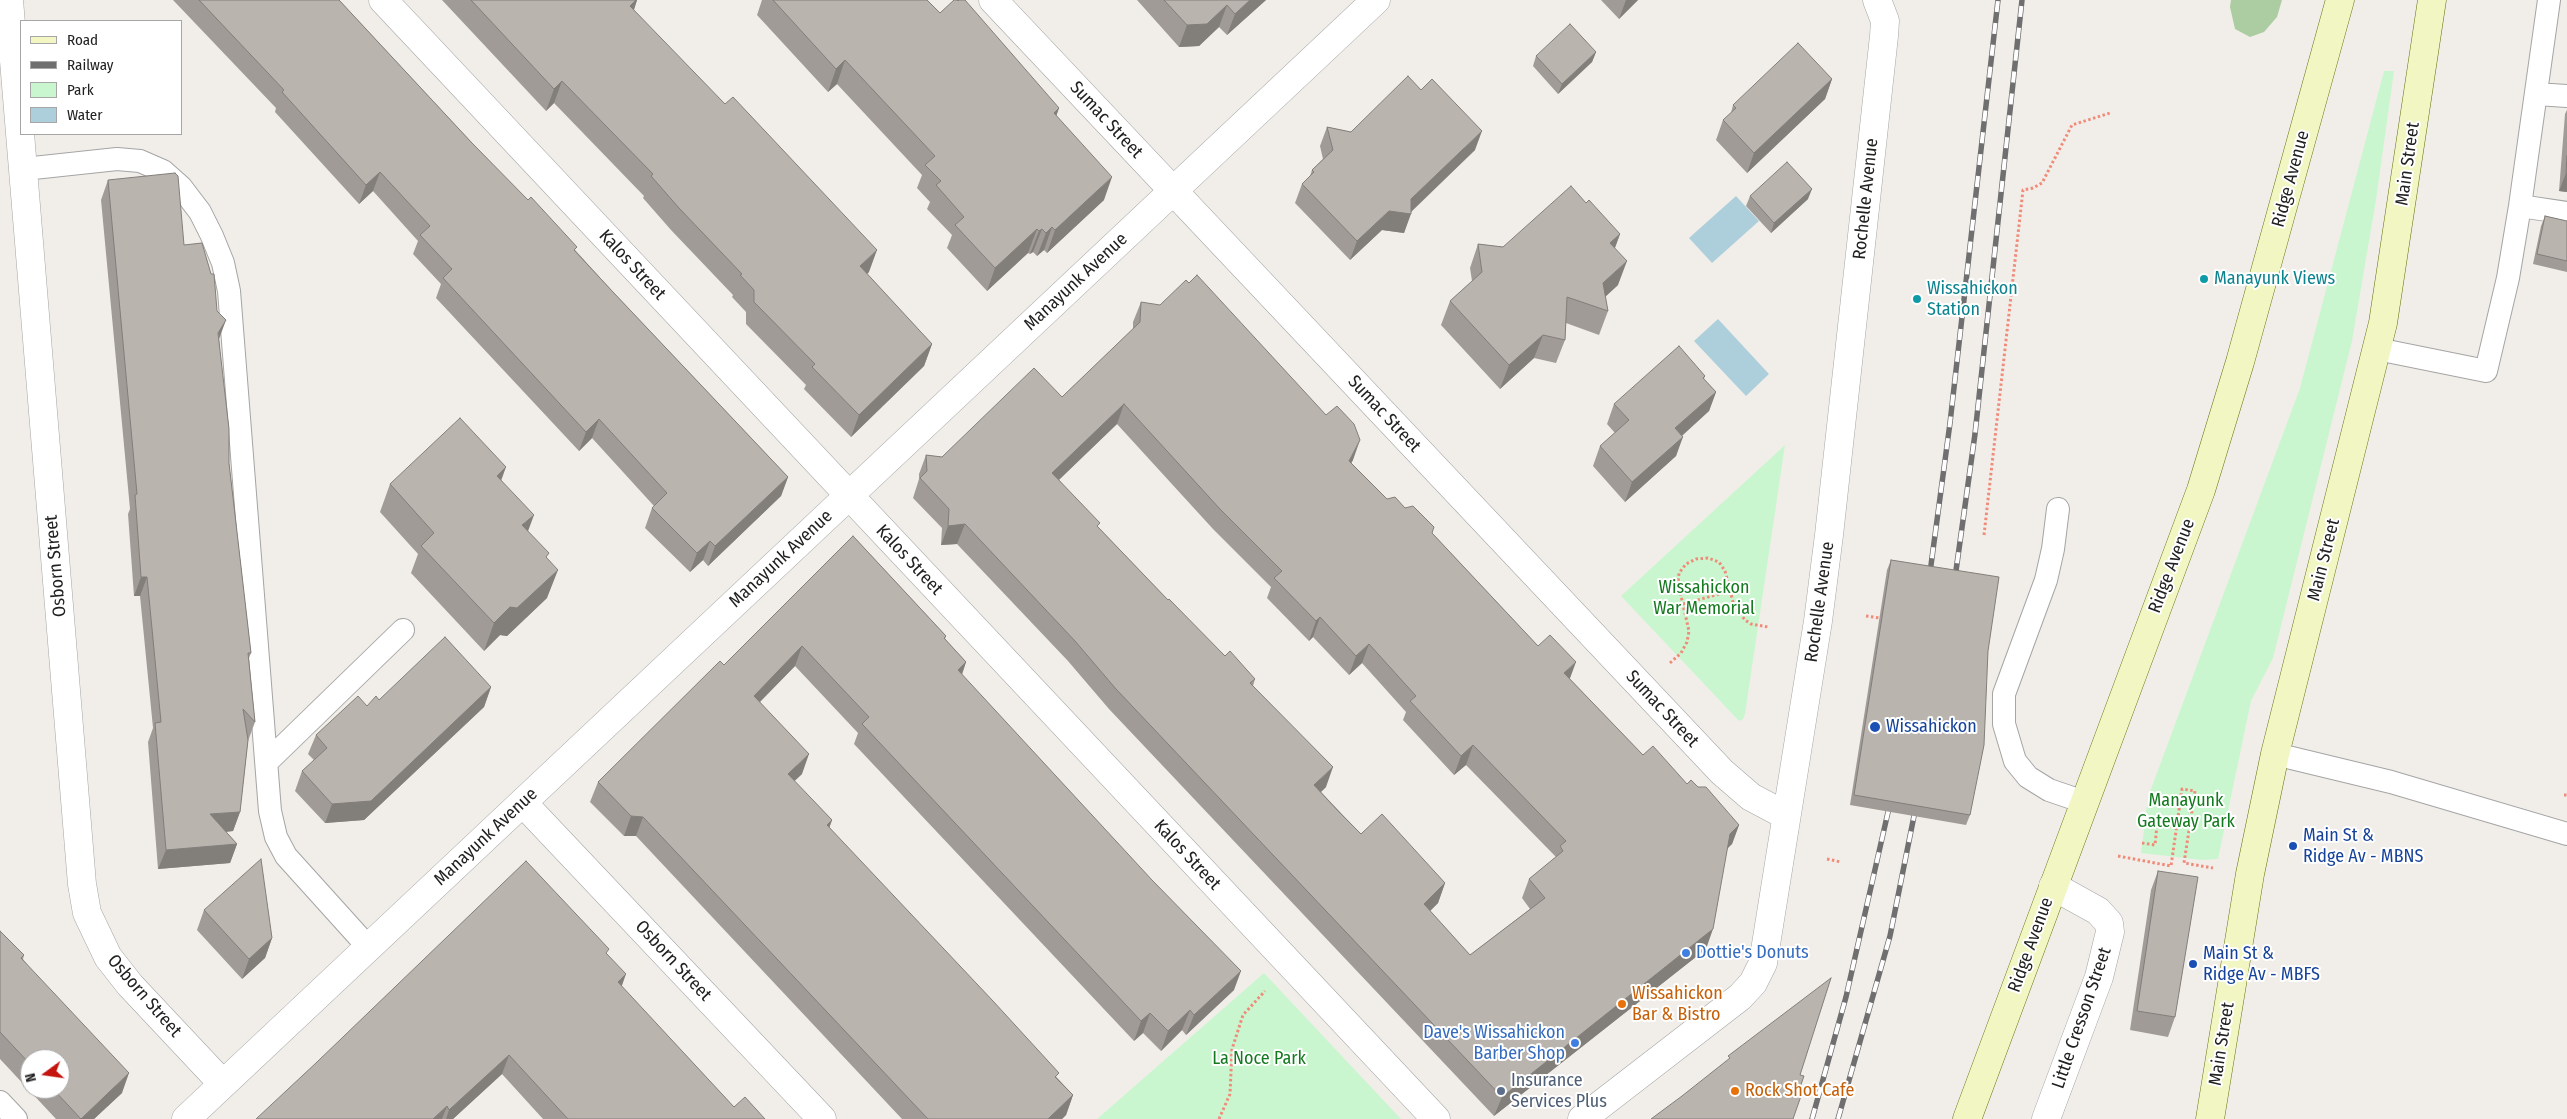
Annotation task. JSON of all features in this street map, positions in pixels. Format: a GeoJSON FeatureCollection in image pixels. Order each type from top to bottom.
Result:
{"type":"FeatureCollection","features":[{"type":"Feature","properties":{"kind":"main road","name":"Ridge Avenue"},"geometry":{"type":"LineString","coordinates":[[1967,1119],[2201,490],[2240,362],[2340,0]]}},
{"type":"Feature","properties":{"kind":"main road","name":"Main Street"},"geometry":{"type":"LineString","coordinates":[[2210,1119],[2250,874],[2275,754],[2377,349],[2390,284],[2432,0]]}},
{"type":"Feature","properties":{"kind":"street","name":"Kalos Street"},"geometry":{"type":"LineString","coordinates":[[384,0],[848,496],[1436,1119]]}},
{"type":"Feature","properties":{"kind":"street","name":"Sumac Street"},"geometry":{"type":"LineString","coordinates":[[993,0],[1722,772],[1751,797],[1785,815]]}},
{"type":"Feature","properties":{"kind":"street","name":"Manayunk Avenue"},"geometry":{"type":"LineString","coordinates":[[186,1119],[1376,0]]}},
{"type":"Feature","properties":{"kind":"street","name":"Rochelle Avenue"},"geometry":{"type":"LineString","coordinates":[[1582,1119],[1740,997],[1753,983],[1763,964],[1830,535],[1884,36],[1885,21],[1877,0]]}},
{"type":"Feature","properties":{"kind":"street","name":"Osborn Street"},"geometry":{"type":"LineString","coordinates":[[6,12],[20,134]]}},
{"type":"Feature","properties":{"kind":"street","name":"Osborn Street"},"geometry":{"type":"LineString","coordinates":[[20,135],[82,874],[87,913],[108,958],[130,985],[223,1084]]}},
{"type":"Feature","properties":{"kind":"street","name":"Osborn Street"},"geometry":{"type":"LineString","coordinates":[[523,803],[822,1119]]}},
{"type":"Feature","properties":{"kind":"street","name":"Little Cresson Street"},"geometry":{"type":"LineString","coordinates":[[2046,1119],[2099,977],[2110,932],[2109,923],[2098,911],[2053,886]]}},
{"type":"Feature","properties":{"kind":"lane"},"geometry":{"type":"LineString","coordinates":[[2377,349],[2486,371],[2508,278],[2549,0]]}},
{"type":"Feature","properties":{"kind":"lane"},"geometry":{"type":"LineString","coordinates":[[2536,94],[2567,96]]}},
{"type":"Feature","properties":{"kind":"lane"},"geometry":{"type":"LineString","coordinates":[[24,169],[117,159],[140,161],[163,171],[181,187],[200,212],[212,236],[223,263],[229,291],[270,811],[279,843],[286,856],[369,948]]}},
{"type":"Feature","properties":{"kind":"lane"},"geometry":{"type":"LineString","coordinates":[[2520,206],[2567,213]]}},
{"type":"Feature","properties":{"kind":"lane"},"geometry":{"type":"LineString","coordinates":[[2058,509],[2053,549],[2046,580],[2004,694],[2004,724],[2016,761],[2028,778],[2049,790],[2084,802]]}},
{"type":"Feature","properties":{"kind":"lane"},"geometry":{"type":"LineString","coordinates":[[267,762],[403,630]]}},
{"type":"Feature","properties":{"kind":"lane"},"geometry":{"type":"LineString","coordinates":[[2275,754],[2391,782],[2567,834]]}},
{"type":"Feature","properties":{"kind":"lane"},"geometry":{"type":"LineString","coordinates":[[0,1102],[16,1119]]}},
{"type":"Feature","properties":{"kind":"path"},"geometry":{"type":"LineString","coordinates":[[1984,536],[2023,190],[2033,188],[2042,183],[2072,126],[2110,113]]}},
{"type":"Feature","properties":{"kind":"path"},"geometry":{"type":"LineString","coordinates":[[1669,664],[1680,653],[1687,642],[1689,631],[1678,583],[1679,573],[1686,564],[1696,559],[1708,558],[1720,562],[1725,571],[1733,602],[1745,620],[1768,627]]}},
{"type":"Feature","properties":{"kind":"path"},"geometry":{"type":"LineString","coordinates":[[1684,604],[1730,591]]}},
{"type":"Feature","properties":{"kind":"path"},"geometry":{"type":"LineString","coordinates":[[1866,616],[1880,618]]}},
{"type":"Feature","properties":{"kind":"path"},"geometry":{"type":"LineString","coordinates":[[2118,856],[2171,866],[2182,789],[2195,791],[2184,863],[2216,869]]}},
{"type":"Feature","properties":{"kind":"path"},"geometry":{"type":"LineString","coordinates":[[2142,843],[2155,845],[2157,825],[2176,827]]}},
{"type":"Feature","properties":{"kind":"path"},"geometry":{"type":"LineString","coordinates":[[1827,859],[1841,862]]}},
{"type":"Feature","properties":{"kind":"path"},"geometry":{"type":"LineString","coordinates":[[1219,1119],[1230,1094],[1232,1048],[1243,1015],[1264,991]]}},
{"type":"Feature","properties":{"kind":"green space"},"geometry":{"type":"Polygon","coordinates":[[[2231,0],[2282,0],[2277,17],[2264,32],[2250,37],[2235,29],[2230,7],[2231,0]]]}},
{"type":"Feature","properties":{"kind":"green space","name":"Manayunk Gateway Park"},"geometry":{"type":"Polygon","coordinates":[[[2384,71],[2394,71],[2376,200],[2352,341],[2273,658],[2251,701],[2218,859],[2202,860],[2141,853],[2148,797],[2300,388],[2384,71]]]}},
{"type":"Feature","properties":{"kind":"green space","name":"Wissahickon War Memorial"},"geometry":{"type":"Polygon","coordinates":[[[1785,445],[1745,714],[1743,719],[1739,721],[1621,596],[1785,445]]]}},
{"type":"Feature","properties":{"kind":"green space","name":"La Noce Park"},"geometry":{"type":"Polygon","coordinates":[[[1264,973],[1401,1119],[1097,1119],[1264,973]]]}},
{"type":"Feature","properties":{"kind":"water"},"geometry":{"type":"Polygon","coordinates":[[[1736,196],[1759,221],[1712,263],[1689,238],[1736,196]]]}},
{"type":"Feature","properties":{"kind":"water"},"geometry":{"type":"Polygon","coordinates":[[[1718,319],[1769,374],[1746,396],[1694,341],[1718,319]]]}},
{"type":"Feature","properties":{"kind":"building"},"geometry":{"type":"Polygon","coordinates":[[[199,0],[339,0],[472,143],[528,200],[531,197],[577,247],[574,250],[788,477],[715,546],[710,541],[697,553],[652,508],[667,493],[599,419],[586,432],[443,278],[452,269],[420,235],[430,226],[380,172],[366,185],[282,92],[284,90],[199,0]]]}},
{"type":"Feature","properties":{"kind":"building"},"geometry":{"type":"Polygon","coordinates":[[[471,0],[636,0],[630,6],[725,104],[733,97],[877,250],[860,266],[932,344],[859,415],[812,367],[815,364],[754,302],[754,290],[740,275],[742,274],[679,208],[651,176],[653,174],[562,81],[554,89],[471,0]]]}},
{"type":"Feature","properties":{"kind":"building"},"geometry":{"type":"Polygon","coordinates":[[[773,0],[927,0],[940,13],[954,0],[965,0],[1059,108],[1054,113],[1112,177],[1055,230],[1052,227],[1046,233],[1042,229],[1039,231],[1037,229],[995,268],[955,225],[964,217],[936,185],[941,181],[925,165],[935,156],[845,60],[836,69],[773,0]]]}},
{"type":"Feature","properties":{"kind":"building"},"geometry":{"type":"Polygon","coordinates":[[[1164,0],[1250,0],[1235,14],[1227,5],[1207,24],[1187,25],[1164,0]]]}},
{"type":"Feature","properties":{"kind":"building"},"geometry":{"type":"Polygon","coordinates":[[[1570,24],[1596,52],[1562,84],[1536,56],[1570,24]]]}},
{"type":"Feature","properties":{"kind":"building"},"geometry":{"type":"Polygon","coordinates":[[[1798,43],[1832,79],[1754,153],[1723,120],[1736,108],[1733,105],[1798,43]]]}},
{"type":"Feature","properties":{"kind":"building"},"geometry":{"type":"Polygon","coordinates":[[[1408,76],[1421,90],[1432,79],[1482,131],[1411,199],[1411,214],[1389,211],[1357,241],[1302,184],[1314,172],[1312,170],[1333,150],[1327,127],[1351,132],[1408,76]]]}},
{"type":"Feature","properties":{"kind":"building"},"geometry":{"type":"Polygon","coordinates":[[[1787,162],[1812,189],[1774,223],[1750,196],[1787,162]]]}},
{"type":"Feature","properties":{"kind":"building"},"geometry":{"type":"Polygon","coordinates":[[[175,173],[178,176],[184,245],[202,243],[211,274],[214,274],[217,311],[226,320],[218,333],[229,429],[229,463],[251,653],[248,653],[255,722],[243,709],[248,740],[240,812],[210,814],[237,844],[166,850],[155,723],[161,722],[147,577],[141,577],[135,495],[137,494],[108,180],[175,173]]]}},
{"type":"Feature","properties":{"kind":"building"},"geometry":{"type":"Polygon","coordinates":[[[1571,186],[1586,203],[1589,200],[1620,234],[1610,243],[1627,261],[1603,283],[1608,311],[1567,297],[1565,340],[1543,335],[1509,365],[1450,301],[1482,272],[1478,244],[1503,247],[1571,186]]]}},
{"type":"Feature","properties":{"kind":"building"},"geometry":{"type":"Polygon","coordinates":[[[2545,216],[2567,221],[2567,261],[2537,254],[2545,216]]]}},
{"type":"Feature","properties":{"kind":"building"},"geometry":{"type":"Polygon","coordinates":[[[1197,275],[1326,415],[1337,406],[1354,424],[1360,440],[1349,461],[1387,499],[1395,497],[1405,508],[1413,506],[1434,527],[1432,533],[1538,646],[1550,635],[1576,662],[1564,673],[1643,755],[1653,746],[1687,784],[1691,780],[1698,787],[1706,787],[1739,825],[1730,834],[1713,929],[1502,1097],[1116,689],[1075,641],[965,524],[948,526],[949,509],[920,478],[927,471],[926,455],[942,457],[1034,368],[1062,397],[1140,322],[1141,302],[1160,305],[1186,280],[1189,283],[1197,275]],[[1124,404],[1052,473],[1100,523],[1097,526],[1168,600],[1225,656],[1230,651],[1255,679],[1250,683],[1333,767],[1314,785],[1339,812],[1361,834],[1382,814],[1445,883],[1424,904],[1470,955],[1545,898],[1529,879],[1563,851],[1560,846],[1566,841],[1473,745],[1461,756],[1410,701],[1416,696],[1369,644],[1356,656],[1320,617],[1316,621],[1274,578],[1282,571],[1220,509],[1124,404]]]}},
{"type":"Feature","properties":{"kind":"building"},"geometry":{"type":"Polygon","coordinates":[[[1679,346],[1716,392],[1675,428],[1683,437],[1632,482],[1600,446],[1629,420],[1614,404],[1679,346]]]}},
{"type":"Feature","properties":{"kind":"building"},"geometry":{"type":"Polygon","coordinates":[[[460,418],[506,467],[497,476],[534,515],[522,525],[549,553],[546,557],[558,570],[517,608],[510,607],[494,623],[421,546],[434,533],[390,484],[460,418]]]}},
{"type":"Feature","properties":{"kind":"building"},"geometry":{"type":"Polygon","coordinates":[[[853,536],[946,636],[944,638],[966,662],[958,670],[1152,880],[1241,971],[1194,1015],[1190,1010],[1168,1031],[1150,1013],[1141,1021],[862,724],[869,717],[802,646],[754,696],[809,754],[788,774],[832,820],[827,825],[1059,1073],[1055,1077],[1073,1095],[1048,1119],[928,1119],[643,817],[631,816],[598,782],[720,661],[724,665],[853,536]]]}},
{"type":"Feature","properties":{"kind":"building"},"geometry":{"type":"Polygon","coordinates":[[[1891,560],[1999,577],[1988,651],[1984,745],[1970,815],[1854,795],[1891,560]]]}},
{"type":"Feature","properties":{"kind":"building"},"geometry":{"type":"Polygon","coordinates":[[[445,637],[491,687],[371,801],[332,804],[302,771],[327,748],[316,735],[358,696],[367,706],[376,696],[379,700],[445,637]]]}},
{"type":"Feature","properties":{"kind":"building"},"geometry":{"type":"Polygon","coordinates":[[[261,859],[272,938],[249,959],[204,910],[261,859]]]}},
{"type":"Feature","properties":{"kind":"building"},"geometry":{"type":"Polygon","coordinates":[[[526,861],[609,949],[606,953],[626,974],[618,982],[734,1107],[745,1097],[765,1119],[568,1119],[509,1055],[449,1110],[447,1106],[433,1119],[256,1119],[317,1062],[526,861]]]}},
{"type":"Feature","properties":{"kind":"building"},"geometry":{"type":"Polygon","coordinates":[[[2158,871],[2198,877],[2175,1017],[2137,1011],[2158,871]]]}},
{"type":"Feature","properties":{"kind":"building"},"geometry":{"type":"Polygon","coordinates":[[[0,931],[24,955],[21,958],[129,1073],[81,1119],[62,1099],[70,1099],[70,1049],[20,1049],[20,1053],[0,1032],[0,931]]]}},
{"type":"Feature","properties":{"kind":"building"},"geometry":{"type":"Polygon","coordinates":[[[1831,978],[1800,1075],[1804,1076],[1797,1096],[1801,1096],[1793,1119],[1651,1119],[1730,1058],[1728,1056],[1831,978]]]}},
{"type":"Feature","properties":{"kind":"railway"},"geometry":{"type":"LineString","coordinates":[[1929,580],[1950,423],[1998,0]]}},
{"type":"Feature","properties":{"kind":"railway"},"geometry":{"type":"LineString","coordinates":[[1954,585],[1975,434],[2022,0]]}},
{"type":"Feature","properties":{"kind":"railway"},"geometry":{"type":"LineString","coordinates":[[1812,1119],[1846,997],[1891,799]]}},
{"type":"Feature","properties":{"kind":"railway"},"geometry":{"type":"LineString","coordinates":[[1838,1119],[1890,936],[1917,801]]}},
{"type":"Feature","properties":{"kind":"place","name":"Manayunk Views"},"geometry":{"type":"Point","coordinates":[2204,279]}},
{"type":"Feature","properties":{"kind":"place","name":"Wissahickon Station"},"geometry":{"type":"Point","coordinates":[1917,299]}},
{"type":"Feature","properties":{"kind":"place","name":"Wissahickon"},"geometry":{"type":"Point","coordinates":[1875,727]}},
{"type":"Feature","properties":{"kind":"place","name":"Main St & Ridge Av - MBNS"},"geometry":{"type":"Point","coordinates":[2293,846]}},
{"type":"Feature","properties":{"kind":"place","name":"Dottie's Donuts"},"geometry":{"type":"Point","coordinates":[1686,953]}},
{"type":"Feature","properties":{"kind":"place","name":"Main St & Ridge Av - MBFS"},"geometry":{"type":"Point","coordinates":[2193,964]}},
{"type":"Feature","properties":{"kind":"place","name":"Wissahickon Bar & Bistro"},"geometry":{"type":"Point","coordinates":[1622,1004]}},
{"type":"Feature","properties":{"kind":"place","name":"Dave's Wissahickon Barber Shop"},"geometry":{"type":"Point","coordinates":[1575,1043]}},
{"type":"Feature","properties":{"kind":"place","name":"Insurance Services Plus"},"geometry":{"type":"Point","coordinates":[1501,1091]}},
{"type":"Feature","properties":{"kind":"place","name":"Rock Shot Cafe"},"geometry":{"type":"Point","coordinates":[1735,1091]}}]}
